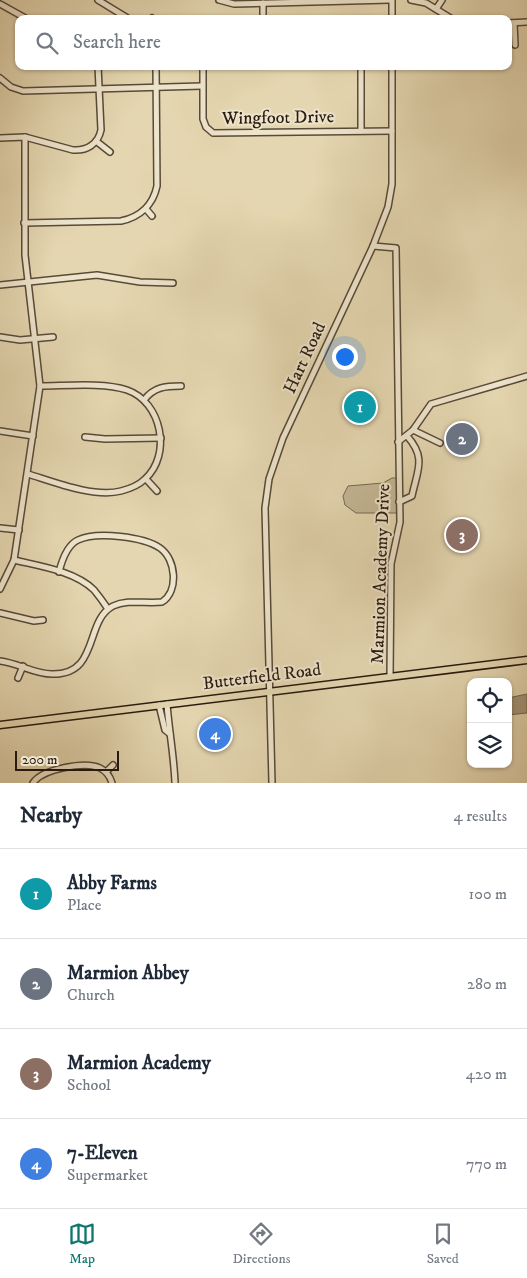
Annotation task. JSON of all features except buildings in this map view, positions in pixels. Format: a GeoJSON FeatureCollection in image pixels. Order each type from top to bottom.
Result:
{"type":"FeatureCollection","features":[{"type":"Feature","properties":{"kind":"main road","name":"Butterfield Road"},"geometry":{"type":"LineString","coordinates":[[0,724],[527,660]]}},
{"type":"Feature","properties":{"kind":"street"},"geometry":{"type":"LineString","coordinates":[[98,0],[122,15]]}},
{"type":"Feature","properties":{"kind":"street"},"geometry":{"type":"LineString","coordinates":[[218,0],[234,4],[391,0],[392,15]]}},
{"type":"Feature","properties":{"kind":"street"},"geometry":{"type":"LineString","coordinates":[[411,0],[426,3],[446,15]]}},
{"type":"Feature","properties":{"kind":"street"},"geometry":{"type":"LineString","coordinates":[[436,9],[442,0]]}},
{"type":"Feature","properties":{"kind":"street"},"geometry":{"type":"LineString","coordinates":[[263,3],[263,15]]}},
{"type":"Feature","properties":{"kind":"street"},"geometry":{"type":"LineString","coordinates":[[0,4],[21,15]]}},
{"type":"Feature","properties":{"kind":"street"},"geometry":{"type":"LineString","coordinates":[[512,23],[527,22]]}},
{"type":"Feature","properties":{"kind":"street"},"geometry":{"type":"LineString","coordinates":[[512,30],[514,44]]}},
{"type":"Feature","properties":{"kind":"street"},"geometry":{"type":"LineString","coordinates":[[0,138],[24,138],[78,150],[88,148],[96,141],[101,130],[101,88],[99,70]]}},
{"type":"Feature","properties":{"kind":"street"},"geometry":{"type":"LineString","coordinates":[[24,223],[121,221],[135,217],[146,209],[153,198],[157,186],[156,70]]}},
{"type":"Feature","properties":{"kind":"street"},"geometry":{"type":"LineString","coordinates":[[0,78],[11,87],[23,91],[202,86],[203,70]]}},
{"type":"Feature","properties":{"kind":"street"},"geometry":{"type":"LineString","coordinates":[[360,70],[361,131]]}},
{"type":"Feature","properties":{"kind":"street","name":"Hart Road"},"geometry":{"type":"LineString","coordinates":[[272,783],[265,508],[269,479],[283,438],[373,246],[391,196],[392,70]]}},
{"type":"Feature","properties":{"kind":"street","name":"Wingfoot Drive"},"geometry":{"type":"LineString","coordinates":[[202,86],[203,120],[206,127],[213,132],[392,131]]}},
{"type":"Feature","properties":{"kind":"street"},"geometry":{"type":"LineString","coordinates":[[0,590],[14,560],[40,386],[28,282],[24,223],[24,138]]}},
{"type":"Feature","properties":{"kind":"street"},"geometry":{"type":"LineString","coordinates":[[96,141],[110,152]]}},
{"type":"Feature","properties":{"kind":"street"},"geometry":{"type":"LineString","coordinates":[[146,209],[152,216]]}},
{"type":"Feature","properties":{"kind":"street","name":"Marmion Academy Drive"},"geometry":{"type":"LineString","coordinates":[[373,246],[396,248],[400,522],[391,564],[390,677]]}},
{"type":"Feature","properties":{"kind":"street"},"geometry":{"type":"LineString","coordinates":[[0,285],[97,275],[140,282],[174,282]]}},
{"type":"Feature","properties":{"kind":"street"},"geometry":{"type":"LineString","coordinates":[[0,337],[17,340],[54,337]]}},
{"type":"Feature","properties":{"kind":"street"},"geometry":{"type":"LineString","coordinates":[[398,442],[413,430],[431,404],[527,376]]}},
{"type":"Feature","properties":{"kind":"street"},"geometry":{"type":"LineString","coordinates":[[28,474],[62,485],[102,492],[119,492],[146,479],[159,455],[160,426],[144,400],[129,390],[112,386],[40,386]]}},
{"type":"Feature","properties":{"kind":"street"},"geometry":{"type":"LineString","coordinates":[[144,400],[150,392],[162,386],[180,386]]}},
{"type":"Feature","properties":{"kind":"street"},"geometry":{"type":"LineString","coordinates":[[413,430],[440,443]]}},
{"type":"Feature","properties":{"kind":"street"},"geometry":{"type":"LineString","coordinates":[[0,431],[33,436]]}},
{"type":"Feature","properties":{"kind":"street"},"geometry":{"type":"LineString","coordinates":[[85,436],[105,439],[161,438]]}},
{"type":"Feature","properties":{"kind":"street"},"geometry":{"type":"LineString","coordinates":[[399,502],[412,496],[420,471],[420,461],[416,448],[407,436]]}},
{"type":"Feature","properties":{"kind":"street"},"geometry":{"type":"LineString","coordinates":[[146,479],[157,491]]}},
{"type":"Feature","properties":{"kind":"street"},"geometry":{"type":"LineString","coordinates":[[0,528],[19,530]]}},
{"type":"Feature","properties":{"kind":"street"},"geometry":{"type":"LineString","coordinates":[[0,661],[53,674],[75,667],[90,650],[94,630],[108,609],[124,602],[161,602],[166,599],[175,577],[162,549],[137,538],[97,537],[73,543],[59,572]]}},
{"type":"Feature","properties":{"kind":"street"},"geometry":{"type":"LineString","coordinates":[[14,560],[59,572],[93,589],[108,609]]}},
{"type":"Feature","properties":{"kind":"street"},"geometry":{"type":"LineString","coordinates":[[0,613],[34,621],[43,620]]}},
{"type":"Feature","properties":{"kind":"street"},"geometry":{"type":"LineString","coordinates":[[18,678],[23,666]]}},
{"type":"Feature","properties":{"kind":"street"},"geometry":{"type":"LineString","coordinates":[[167,704],[170,734],[174,748],[174,783]]}},
{"type":"Feature","properties":{"kind":"street"},"geometry":{"type":"LineString","coordinates":[[159,705],[165,730],[170,734]]}},
{"type":"Feature","properties":{"kind":"street"},"geometry":{"type":"LineString","coordinates":[[106,772],[112,765]]}},
{"type":"Feature","properties":{"kind":"street"},"geometry":{"type":"LineString","coordinates":[[33,783],[38,776],[48,771],[90,766],[106,772],[112,783]]}},
{"type":"Feature","properties":{"kind":"shaded area"},"geometry":{"type":"Polygon","coordinates":[[[392,478],[397,478],[398,513],[356,513],[345,505],[343,496],[348,486],[383,483],[392,478]]]}},
{"type":"Feature","properties":{"kind":"shaded area"},"geometry":{"type":"Polygon","coordinates":[[[527,694],[527,713],[512,715],[512,697],[527,694]]]}},
{"type":"Feature","properties":{"kind":"place","name":"Abby Farms"},"geometry":{"type":"Point","coordinates":[360,407]}},
{"type":"Feature","properties":{"kind":"place","name":"Marmion Abbey"},"geometry":{"type":"Point","coordinates":[462,439]}},
{"type":"Feature","properties":{"kind":"place","name":"Marmion Academy"},"geometry":{"type":"Point","coordinates":[462,535]}},
{"type":"Feature","properties":{"kind":"place","name":"7-Eleven"},"geometry":{"type":"Point","coordinates":[215,734]}}]}
